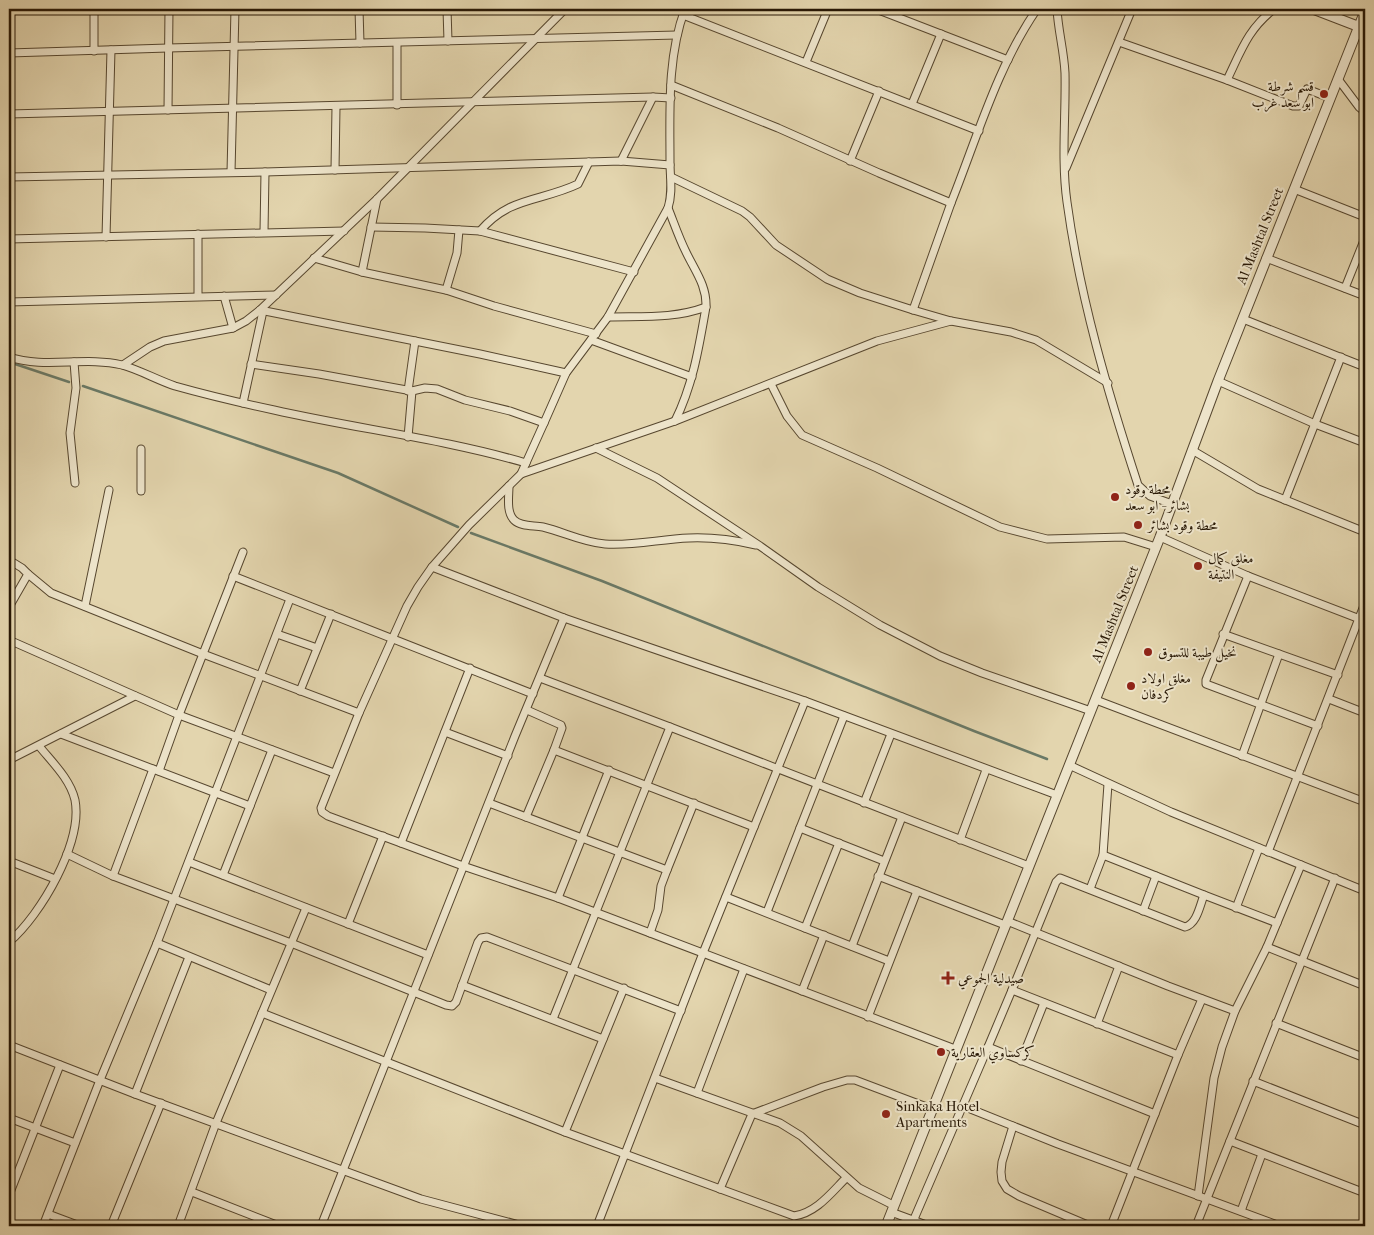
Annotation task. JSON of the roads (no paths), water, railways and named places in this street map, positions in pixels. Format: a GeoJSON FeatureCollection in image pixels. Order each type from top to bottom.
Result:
{"type":"FeatureCollection","features":[{"type":"Feature","properties":{"kind":"street"},"geometry":{"type":"LineString","coordinates":[[94,9],[94,51]]}},
{"type":"Feature","properties":{"kind":"street"},"geometry":{"type":"LineString","coordinates":[[168,110],[169,9]]}},
{"type":"Feature","properties":{"kind":"street"},"geometry":{"type":"LineString","coordinates":[[231,172],[235,9]]}},
{"type":"Feature","properties":{"kind":"street"},"geometry":{"type":"LineString","coordinates":[[359,9],[360,43]]}},
{"type":"Feature","properties":{"kind":"street"},"geometry":{"type":"LineString","coordinates":[[447,9],[448,41]]}},
{"type":"Feature","properties":{"kind":"street"},"geometry":{"type":"LineString","coordinates":[[123,365],[150,347],[164,341],[233,328],[261,311],[377,199],[565,9]]}},
{"type":"Feature","properties":{"kind":"street"},"geometry":{"type":"LineString","coordinates":[[806,62],[828,9]]}},
{"type":"Feature","properties":{"kind":"street"},"geometry":{"type":"LineString","coordinates":[[876,9],[1008,60]]}},
{"type":"Feature","properties":{"kind":"street"},"geometry":{"type":"LineString","coordinates":[[914,310],[951,202],[1008,60],[1022,30],[1037,9]]}},
{"type":"Feature","properties":{"kind":"street"},"geometry":{"type":"LineString","coordinates":[[1057,9],[1065,71],[1065,171],[1067,200],[1085,302],[1138,485],[1150,496],[1172,504]]}},
{"type":"Feature","properties":{"kind":"street"},"geometry":{"type":"LineString","coordinates":[[1065,171],[1132,9]]}},
{"type":"Feature","properties":{"kind":"street"},"geometry":{"type":"LineString","coordinates":[[1227,80],[1246,39],[1259,21],[1274,9]]}},
{"type":"Feature","properties":{"kind":"street"},"geometry":{"type":"LineString","coordinates":[[1319,10],[1362,27]]}},
{"type":"Feature","properties":{"kind":"street","name":"Al Mashtal Street"},"geometry":{"type":"LineString","coordinates":[[886,1226],[1160,538],[1266,258],[1330,98],[1362,27],[1365,11]]}},
{"type":"Feature","properties":{"kind":"street"},"geometry":{"type":"LineString","coordinates":[[955,1049],[558,898],[463,866],[328,816],[322,812],[321,808],[359,713],[407,606],[432,567],[469,525],[520,474],[566,374],[608,317],[668,208],[671,194],[671,85],[676,35],[684,12],[979,131]]}},
{"type":"Feature","properties":{"kind":"street"},"geometry":{"type":"LineString","coordinates":[[912,104],[941,34]]}},
{"type":"Feature","properties":{"kind":"street"},"geometry":{"type":"LineString","coordinates":[[9,53],[676,35]]}},
{"type":"Feature","properties":{"kind":"street"},"geometry":{"type":"LineString","coordinates":[[1119,42],[1227,80],[1296,107],[1299,106],[1307,89],[1330,98]]}},
{"type":"Feature","properties":{"kind":"street"},"geometry":{"type":"LineString","coordinates":[[396,104],[397,43]]}},
{"type":"Feature","properties":{"kind":"street"},"geometry":{"type":"LineString","coordinates":[[106,237],[111,50]]}},
{"type":"Feature","properties":{"kind":"street"},"geometry":{"type":"LineString","coordinates":[[1338,79],[1365,112]]}},
{"type":"Feature","properties":{"kind":"street"},"geometry":{"type":"LineString","coordinates":[[671,85],[778,128],[850,161],[951,202]]}},
{"type":"Feature","properties":{"kind":"street"},"geometry":{"type":"LineString","coordinates":[[850,161],[879,90]]}},
{"type":"Feature","properties":{"kind":"street"},"geometry":{"type":"LineString","coordinates":[[621,161],[653,97]]}},
{"type":"Feature","properties":{"kind":"street"},"geometry":{"type":"LineString","coordinates":[[9,114],[672,98]]}},
{"type":"Feature","properties":{"kind":"street"},"geometry":{"type":"LineString","coordinates":[[335,170],[336,107]]}},
{"type":"Feature","properties":{"kind":"street"},"geometry":{"type":"LineString","coordinates":[[9,177],[265,172],[621,161],[670,165]]}},
{"type":"Feature","properties":{"kind":"street"},"geometry":{"type":"LineString","coordinates":[[480,231],[491,218],[513,205],[578,184],[589,162]]}},
{"type":"Feature","properties":{"kind":"street"},"geometry":{"type":"LineString","coordinates":[[264,232],[265,172]]}},
{"type":"Feature","properties":{"kind":"street"},"geometry":{"type":"LineString","coordinates":[[671,177],[742,211],[776,245],[827,278],[860,293],[951,321],[1011,332],[1036,340],[1108,383]]}},
{"type":"Feature","properties":{"kind":"street"},"geometry":{"type":"LineString","coordinates":[[1294,189],[1365,217]]}},
{"type":"Feature","properties":{"kind":"street"},"geometry":{"type":"LineString","coordinates":[[362,272],[377,199]]}},
{"type":"Feature","properties":{"kind":"street"},"geometry":{"type":"LineString","coordinates":[[668,208],[706,297],[706,307],[692,377],[684,404],[674,421]]}},
{"type":"Feature","properties":{"kind":"street"},"geometry":{"type":"LineString","coordinates":[[371,227],[480,231],[634,272]]}},
{"type":"Feature","properties":{"kind":"street"},"geometry":{"type":"LineString","coordinates":[[446,290],[457,253],[459,230]]}},
{"type":"Feature","properties":{"kind":"street"},"geometry":{"type":"LineString","coordinates":[[9,239],[344,231]]}},
{"type":"Feature","properties":{"kind":"street"},"geometry":{"type":"LineString","coordinates":[[198,234],[198,296]]}},
{"type":"Feature","properties":{"kind":"street"},"geometry":{"type":"LineString","coordinates":[[1345,288],[1365,238]]}},
{"type":"Feature","properties":{"kind":"street"},"geometry":{"type":"LineString","coordinates":[[314,258],[362,272],[446,290],[594,337],[692,377]]}},
{"type":"Feature","properties":{"kind":"street"},"geometry":{"type":"LineString","coordinates":[[1266,258],[1365,296]]}},
{"type":"Feature","properties":{"kind":"street"},"geometry":{"type":"LineString","coordinates":[[9,302],[276,295]]}},
{"type":"Feature","properties":{"kind":"street"},"geometry":{"type":"LineString","coordinates":[[224,296],[233,328]]}},
{"type":"Feature","properties":{"kind":"street"},"geometry":{"type":"LineString","coordinates":[[608,317],[673,316],[690,313],[706,307]]}},
{"type":"Feature","properties":{"kind":"street"},"geometry":{"type":"LineString","coordinates":[[261,311],[415,341],[566,374]]}},
{"type":"Feature","properties":{"kind":"street"},"geometry":{"type":"LineString","coordinates":[[243,403],[261,311]]}},
{"type":"Feature","properties":{"kind":"street"},"geometry":{"type":"LineString","coordinates":[[1243,319],[1365,366]]}},
{"type":"Feature","properties":{"kind":"street"},"geometry":{"type":"LineString","coordinates":[[520,474],[674,421],[877,341],[951,321]]}},
{"type":"Feature","properties":{"kind":"street"},"geometry":{"type":"LineString","coordinates":[[408,437],[415,341]]}},
{"type":"Feature","properties":{"kind":"street"},"geometry":{"type":"LineString","coordinates":[[9,357],[22,361],[96,362],[123,365],[176,386],[243,403],[352,427],[485,451],[526,463]]}},
{"type":"Feature","properties":{"kind":"street"},"geometry":{"type":"LineString","coordinates":[[1285,500],[1341,357]]}},
{"type":"Feature","properties":{"kind":"street"},"geometry":{"type":"LineString","coordinates":[[74,362],[76,388],[70,433],[75,483]]}},
{"type":"Feature","properties":{"kind":"street"},"geometry":{"type":"LineString","coordinates":[[251,364],[319,374],[410,391],[425,388],[436,389],[465,400],[510,411],[544,423]]}},
{"type":"Feature","properties":{"kind":"street"},"geometry":{"type":"LineString","coordinates":[[1218,381],[1315,424],[1365,443]]}},
{"type":"Feature","properties":{"kind":"street"},"geometry":{"type":"LineString","coordinates":[[771,384],[788,416],[802,435],[877,468],[1000,527],[1023,534],[1047,538],[1124,537],[1156,547]]}},
{"type":"Feature","properties":{"kind":"street"},"geometry":{"type":"LineString","coordinates":[[596,448],[657,478],[818,587],[880,625],[940,656],[982,673],[1091,711]]}},
{"type":"Feature","properties":{"kind":"street"},"geometry":{"type":"LineString","coordinates":[[141,450],[141,491]]}},
{"type":"Feature","properties":{"kind":"street"},"geometry":{"type":"LineString","coordinates":[[1192,450],[1258,489],[1365,532]]}},
{"type":"Feature","properties":{"kind":"street"},"geometry":{"type":"LineString","coordinates":[[509,486],[510,515],[514,520],[519,523],[545,527],[586,542],[626,545],[688,538],[714,538],[760,546]]}},
{"type":"Feature","properties":{"kind":"street"},"geometry":{"type":"LineString","coordinates":[[85,606],[109,490]]}},
{"type":"Feature","properties":{"kind":"street"},"geometry":{"type":"LineString","coordinates":[[1160,538],[1248,576],[1362,619]]}},
{"type":"Feature","properties":{"kind":"street"},"geometry":{"type":"LineString","coordinates":[[113,876],[243,552]]}},
{"type":"Feature","properties":{"kind":"street"},"geometry":{"type":"LineString","coordinates":[[9,560],[22,568],[52,593],[203,654],[359,713]]}},
{"type":"Feature","properties":{"kind":"street"},"geometry":{"type":"LineString","coordinates":[[432,567],[564,618],[805,701],[1057,795]]}},
{"type":"Feature","properties":{"kind":"street"},"geometry":{"type":"LineString","coordinates":[[9,607],[28,574]]}},
{"type":"Feature","properties":{"kind":"street"},"geometry":{"type":"LineString","coordinates":[[233,576],[534,694]]}},
{"type":"Feature","properties":{"kind":"street"},"geometry":{"type":"LineString","coordinates":[[1248,576],[1223,634],[1206,684],[1318,726]]}},
{"type":"Feature","properties":{"kind":"street"},"geometry":{"type":"LineString","coordinates":[[43,1226],[238,738],[290,599]]}},
{"type":"Feature","properties":{"kind":"street"},"geometry":{"type":"LineString","coordinates":[[1268,852],[1362,619],[1365,603]]}},
{"type":"Feature","properties":{"kind":"street"},"geometry":{"type":"LineString","coordinates":[[300,691],[331,614]]}},
{"type":"Feature","properties":{"kind":"street"},"geometry":{"type":"LineString","coordinates":[[321,1226],[385,1061],[564,618]]}},
{"type":"Feature","properties":{"kind":"street"},"geometry":{"type":"LineString","coordinates":[[277,634],[317,648]]}},
{"type":"Feature","properties":{"kind":"street"},"geometry":{"type":"LineString","coordinates":[[1223,634],[1338,675]]}},
{"type":"Feature","properties":{"kind":"street"},"geometry":{"type":"LineString","coordinates":[[9,640],[179,715],[334,773]]}},
{"type":"Feature","properties":{"kind":"street"},"geometry":{"type":"LineString","coordinates":[[1242,756],[1279,654]]}},
{"type":"Feature","properties":{"kind":"street"},"geometry":{"type":"LineString","coordinates":[[401,843],[470,668]]}},
{"type":"Feature","properties":{"kind":"street"},"geometry":{"type":"LineString","coordinates":[[540,678],[1029,866]]}},
{"type":"Feature","properties":{"kind":"street"},"geometry":{"type":"LineString","coordinates":[[9,760],[135,696]]}},
{"type":"Feature","properties":{"kind":"street"},"geometry":{"type":"LineString","coordinates":[[1329,699],[1365,713]]}},
{"type":"Feature","properties":{"kind":"street"},"geometry":{"type":"LineString","coordinates":[[1096,700],[1365,802]]}},
{"type":"Feature","properties":{"kind":"street"},"geometry":{"type":"LineString","coordinates":[[597,1226],[703,953],[805,701]]}},
{"type":"Feature","properties":{"kind":"street"},"geometry":{"type":"LineString","coordinates":[[526,710],[561,725],[562,728],[526,817]]}},
{"type":"Feature","properties":{"kind":"street"},"geometry":{"type":"LineString","coordinates":[[767,912],[844,716]]}},
{"type":"Feature","properties":{"kind":"street"},"geometry":{"type":"LineString","coordinates":[[553,1019],[670,727]]}},
{"type":"Feature","properties":{"kind":"street"},"geometry":{"type":"LineString","coordinates":[[445,732],[508,756]]}},
{"type":"Feature","properties":{"kind":"street"},"geometry":{"type":"LineString","coordinates":[[62,734],[250,806]]}},
{"type":"Feature","properties":{"kind":"street"},"geometry":{"type":"LineString","coordinates":[[864,802],[891,734]]}},
{"type":"Feature","properties":{"kind":"street"},"geometry":{"type":"LineString","coordinates":[[9,942],[39,909],[67,854],[74,835],[75,801],[71,789],[39,746]]}},
{"type":"Feature","properties":{"kind":"street"},"geometry":{"type":"LineString","coordinates":[[223,875],[272,750]]}},
{"type":"Feature","properties":{"kind":"street"},"geometry":{"type":"LineString","coordinates":[[554,750],[754,827]]}},
{"type":"Feature","properties":{"kind":"street"},"geometry":{"type":"LineString","coordinates":[[1069,765],[1170,812],[1365,890]]}},
{"type":"Feature","properties":{"kind":"street"},"geometry":{"type":"LineString","coordinates":[[558,898],[609,770]]}},
{"type":"Feature","properties":{"kind":"street"},"geometry":{"type":"LineString","coordinates":[[960,840],[986,770]]}},
{"type":"Feature","properties":{"kind":"street"},"geometry":{"type":"LineString","coordinates":[[1090,889],[1103,856],[1108,784]]}},
{"type":"Feature","properties":{"kind":"street"},"geometry":{"type":"LineString","coordinates":[[489,803],[667,870]]}},
{"type":"Feature","properties":{"kind":"street"},"geometry":{"type":"LineString","coordinates":[[650,933],[658,910],[661,886],[694,803]]}},
{"type":"Feature","properties":{"kind":"street"},"geometry":{"type":"LineString","coordinates":[[852,946],[902,817]]}},
{"type":"Feature","properties":{"kind":"street"},"geometry":{"type":"LineString","coordinates":[[800,828],[884,861]]}},
{"type":"Feature","properties":{"kind":"street"},"geometry":{"type":"LineString","coordinates":[[348,924],[383,836]]}},
{"type":"Feature","properties":{"kind":"street"},"geometry":{"type":"LineString","coordinates":[[805,928],[839,843]]}},
{"type":"Feature","properties":{"kind":"street"},"geometry":{"type":"LineString","coordinates":[[1236,908],[1259,848]]}},
{"type":"Feature","properties":{"kind":"street"},"geometry":{"type":"LineString","coordinates":[[67,854],[113,876],[291,943],[446,1005],[452,1006],[456,1002],[478,942],[481,938],[487,937],[573,968],[681,1011]]}},
{"type":"Feature","properties":{"kind":"street"},"geometry":{"type":"LineString","coordinates":[[1103,856],[1277,923]]}},
{"type":"Feature","properties":{"kind":"street"},"geometry":{"type":"LineString","coordinates":[[9,861],[55,879]]}},
{"type":"Feature","properties":{"kind":"street"},"geometry":{"type":"LineString","coordinates":[[189,862],[428,955]]}},
{"type":"Feature","properties":{"kind":"street"},"geometry":{"type":"LineString","coordinates":[[1198,1196],[1214,1078],[1222,1047],[1235,1012],[1302,865]]}},
{"type":"Feature","properties":{"kind":"street"},"geometry":{"type":"LineString","coordinates":[[878,876],[916,892],[1036,932],[1235,1012]]}},
{"type":"Feature","properties":{"kind":"street"},"geometry":{"type":"LineString","coordinates":[[1143,911],[1156,876]]}},
{"type":"Feature","properties":{"kind":"street"},"geometry":{"type":"LineString","coordinates":[[912,1223],[1058,879],[1060,878],[1090,889],[1185,928],[1193,922],[1204,895]]}},
{"type":"Feature","properties":{"kind":"street"},"geometry":{"type":"LineString","coordinates":[[1196,1226],[1335,878]]}},
{"type":"Feature","properties":{"kind":"street"},"geometry":{"type":"LineString","coordinates":[[868,1017],[916,892]]}},
{"type":"Feature","properties":{"kind":"street"},"geometry":{"type":"LineString","coordinates":[[726,897],[890,961]]}},
{"type":"Feature","properties":{"kind":"street"},"geometry":{"type":"LineString","coordinates":[[178,1226],[216,1123],[306,908]]}},
{"type":"Feature","properties":{"kind":"street"},"geometry":{"type":"LineString","coordinates":[[802,991],[824,936]]}},
{"type":"Feature","properties":{"kind":"street"},"geometry":{"type":"LineString","coordinates":[[157,943],[271,990]]}},
{"type":"Feature","properties":{"kind":"street"},"geometry":{"type":"LineString","coordinates":[[1266,947],[1365,986]]}},
{"type":"Feature","properties":{"kind":"street"},"geometry":{"type":"LineString","coordinates":[[135,1094],[189,957]]}},
{"type":"Feature","properties":{"kind":"street"},"geometry":{"type":"LineString","coordinates":[[1097,1024],[1119,966]]}},
{"type":"Feature","properties":{"kind":"street"},"geometry":{"type":"LineString","coordinates":[[697,1093],[744,969]]}},
{"type":"Feature","properties":{"kind":"street"},"geometry":{"type":"LineString","coordinates":[[462,986],[603,1039]]}},
{"type":"Feature","properties":{"kind":"street"},"geometry":{"type":"LineString","coordinates":[[565,1132],[624,988]]}},
{"type":"Feature","properties":{"kind":"street"},"geometry":{"type":"LineString","coordinates":[[1012,990],[1178,1055]]}},
{"type":"Feature","properties":{"kind":"street"},"geometry":{"type":"LineString","coordinates":[[1111,1226],[1202,999]]}},
{"type":"Feature","properties":{"kind":"street"},"geometry":{"type":"LineString","coordinates":[[1021,1061],[1044,1002]]}},
{"type":"Feature","properties":{"kind":"street"},"geometry":{"type":"LineString","coordinates":[[262,1012],[565,1132],[794,1216],[804,1215],[815,1208],[846,1178]]}},
{"type":"Feature","properties":{"kind":"street"},"geometry":{"type":"LineString","coordinates":[[1276,1023],[1365,1058]]}},
{"type":"Feature","properties":{"kind":"street"},"geometry":{"type":"LineString","coordinates":[[9,1045],[135,1094],[420,1199],[523,1226]]}},
{"type":"Feature","properties":{"kind":"street"},"geometry":{"type":"LineString","coordinates":[[988,1047],[1155,1114]]}},
{"type":"Feature","properties":{"kind":"street"},"geometry":{"type":"LineString","coordinates":[[9,1195],[60,1065]]}},
{"type":"Feature","properties":{"kind":"street"},"geometry":{"type":"LineString","coordinates":[[655,1078],[780,1124],[801,1136],[859,1188],[912,1223],[929,1226]]}},
{"type":"Feature","properties":{"kind":"street"},"geometry":{"type":"LineString","coordinates":[[720,1189],[752,1114],[823,1087],[847,1080],[855,1080],[932,1109]]}},
{"type":"Feature","properties":{"kind":"street"},"geometry":{"type":"LineString","coordinates":[[1253,1081],[1365,1125]]}},
{"type":"Feature","properties":{"kind":"street"},"geometry":{"type":"LineString","coordinates":[[111,1226],[161,1103]]}},
{"type":"Feature","properties":{"kind":"street"},"geometry":{"type":"LineString","coordinates":[[963,1106],[1132,1172],[1280,1226]]}},
{"type":"Feature","properties":{"kind":"street"},"geometry":{"type":"LineString","coordinates":[[9,1118],[75,1143]]}},
{"type":"Feature","properties":{"kind":"street"},"geometry":{"type":"LineString","coordinates":[[1013,1126],[1002,1162],[1002,1181],[1008,1189],[1018,1196],[1090,1226]]}},
{"type":"Feature","properties":{"kind":"street"},"geometry":{"type":"LineString","coordinates":[[1230,1141],[1365,1193]]}},
{"type":"Feature","properties":{"kind":"street"},"geometry":{"type":"LineString","coordinates":[[1241,1211],[1262,1154]]}},
{"type":"Feature","properties":{"kind":"street"},"geometry":{"type":"LineString","coordinates":[[192,1192],[276,1226]]}},
{"type":"Feature","properties":{"kind":"street"},"geometry":{"type":"LineString","coordinates":[[48,1214],[80,1226]]}},
{"type":"Feature","properties":{"kind":"waterway"},"geometry":{"type":"LineString","coordinates":[[9,362],[69,382]]}},
{"type":"Feature","properties":{"kind":"waterway"},"geometry":{"type":"LineString","coordinates":[[83,386],[338,473],[458,527]]}},
{"type":"Feature","properties":{"kind":"waterway"},"geometry":{"type":"LineString","coordinates":[[471,533],[602,581],[1047,759]]}},
{"type":"Feature","properties":{"kind":"place","name":"قسم شرطة ابو سعد غرب"},"geometry":{"type":"Point","coordinates":[1324,94]}},
{"type":"Feature","properties":{"kind":"place","name":"محطة وقود بشائر - ابو سعد"},"geometry":{"type":"Point","coordinates":[1115,497]}},
{"type":"Feature","properties":{"kind":"place","name":"محطة وقود بشائر"},"geometry":{"type":"Point","coordinates":[1138,525]}},
{"type":"Feature","properties":{"kind":"place","name":"مغلق كمال النتيفة"},"geometry":{"type":"Point","coordinates":[1198,566]}},
{"type":"Feature","properties":{"kind":"place","name":"نخيل طيبة للتسوق"},"geometry":{"type":"Point","coordinates":[1148,652]}},
{"type":"Feature","properties":{"kind":"place","name":"مغلق اولاد كردفان"},"geometry":{"type":"Point","coordinates":[1131,686]}},
{"type":"Feature","properties":{"kind":"place","name":"صيدلية الجموعي"},"geometry":{"type":"Point","coordinates":[948,978]}},
{"type":"Feature","properties":{"kind":"place","name":"كركساوي العقارية"},"geometry":{"type":"Point","coordinates":[941,1052]}},
{"type":"Feature","properties":{"kind":"place","name":"Sinkaka Hotel Apartments"},"geometry":{"type":"Point","coordinates":[886,1114]}}]}
